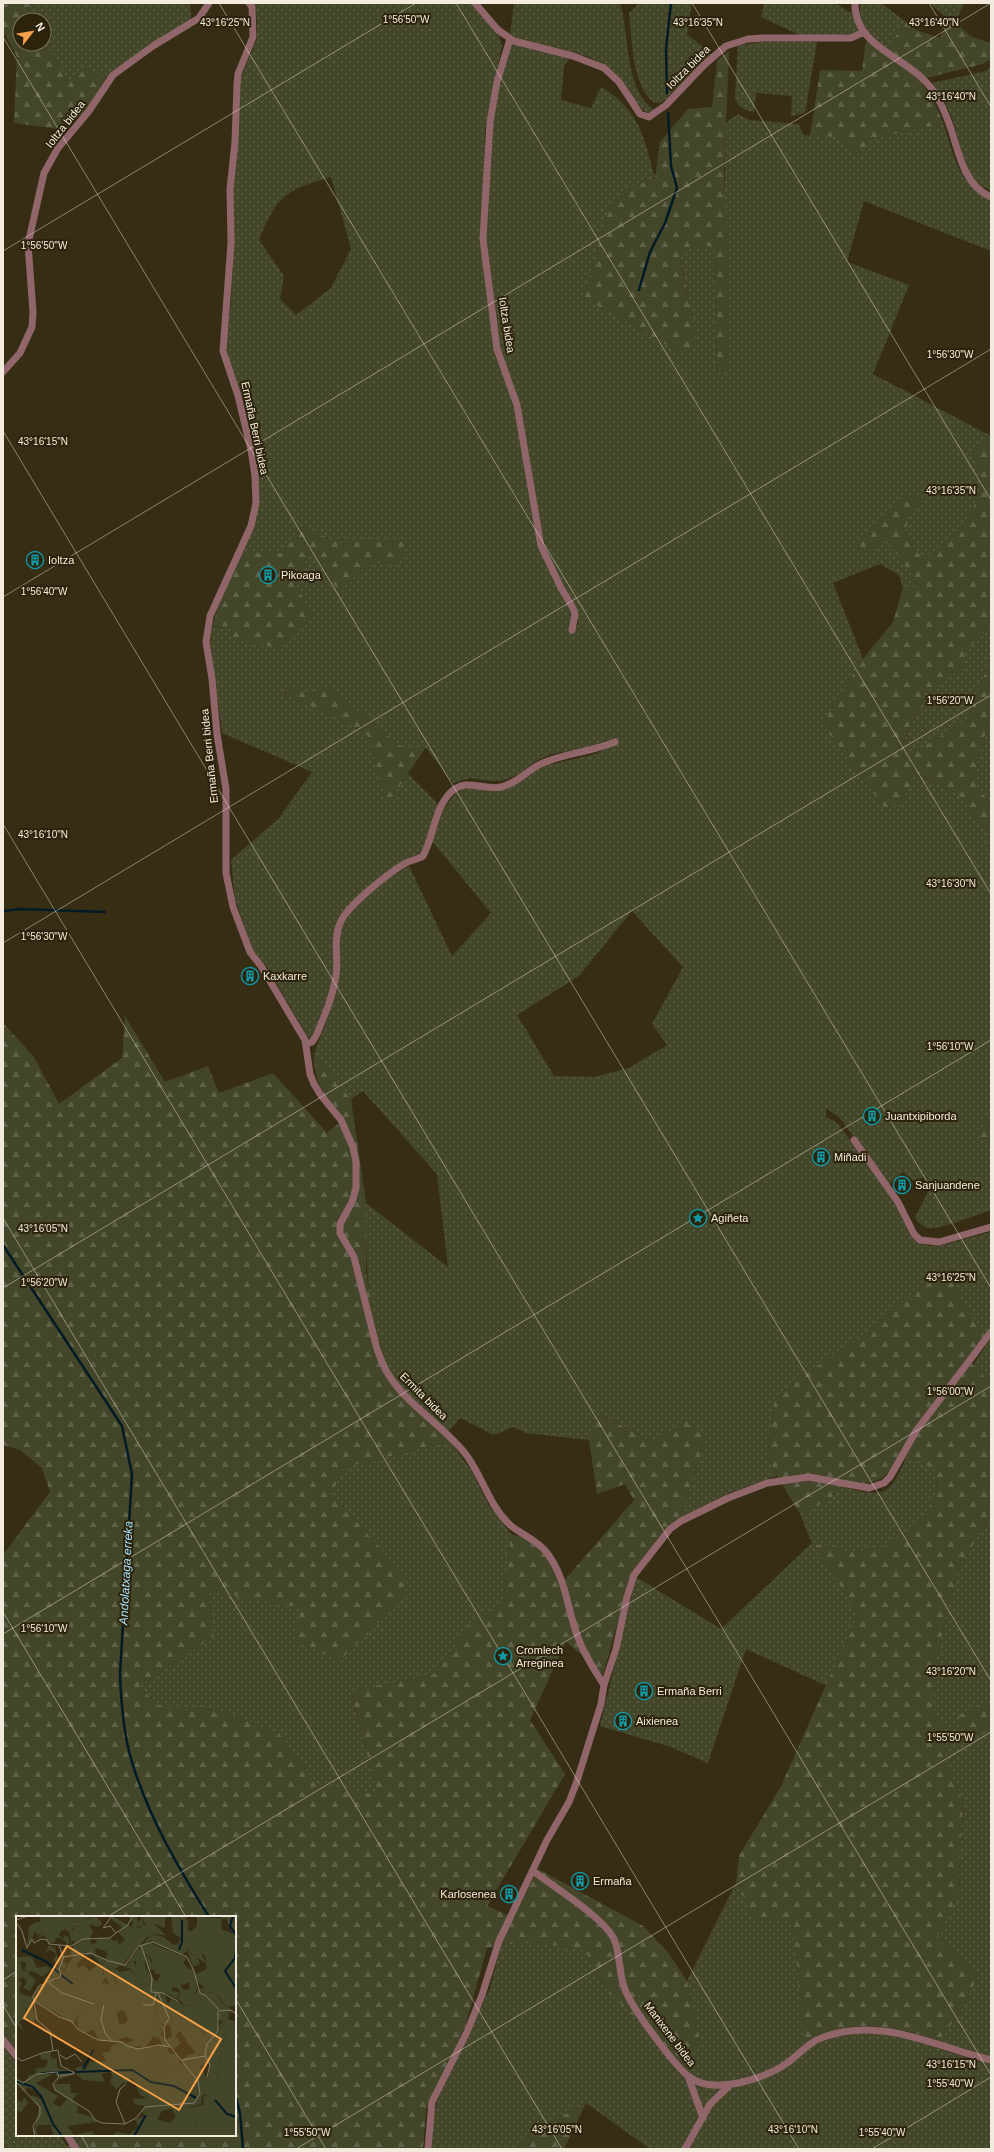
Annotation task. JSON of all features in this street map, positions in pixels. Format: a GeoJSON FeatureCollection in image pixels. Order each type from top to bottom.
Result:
{"type":"FeatureCollection","features":[{"type":"Feature","properties":{"kind":"street","name":"Ioltza bidea"},"geometry":{"type":"LineString","coordinates":[[3,372],[20,353],[32,327],[33,312],[28,244],[44,173],[58,148],[89,111],[113,75],[153,46],[199,18],[209,3]]}},
{"type":"Feature","properties":{"kind":"street","name":"Ermaña Berri bidea"},"geometry":{"type":"LineString","coordinates":[[249,3],[254,24],[253,36],[238,74],[235,142],[230,189],[231,243],[223,351],[235,383],[251,450],[255,476],[256,503],[251,526],[210,616],[206,642],[212,679],[217,734],[226,789],[225,849],[229,894],[250,952],[261,966],[307,1044]]}},
{"type":"Feature","properties":{"kind":"street","name":"Ioltza bidea"},"geometry":{"type":"LineString","coordinates":[[475,3],[498,30],[510,39],[573,56],[604,68],[619,82],[640,114],[648,117],[666,105],[704,65],[726,46],[748,40],[851,38],[864,32]]}},
{"type":"Feature","properties":{"kind":"street"},"geometry":{"type":"LineString","coordinates":[[856,3],[859,19],[864,32],[875,45],[926,82],[939,99],[947,117],[961,162],[968,176],[976,188],[991,197]]}},
{"type":"Feature","properties":{"kind":"street","name":"Ioltza bidea"},"geometry":{"type":"LineString","coordinates":[[510,39],[497,82],[490,122],[483,239],[497,349],[517,405],[541,546],[561,588],[573,608],[575,614],[572,630]]}},
{"type":"Feature","properties":{"kind":"street"},"geometry":{"type":"LineString","coordinates":[[307,1044],[312,1042],[316,1036],[332,995],[337,965],[335,943],[341,921],[358,901],[404,864],[423,856],[438,813],[450,793],[464,785],[472,784],[501,787],[514,782],[544,762],[599,749],[615,742]]}},
{"type":"Feature","properties":{"kind":"street","name":"Ermita bidea"},"geometry":{"type":"LineString","coordinates":[[307,1044],[309,1068],[314,1084],[324,1100],[341,1120],[353,1147],[356,1162],[356,1188],[352,1202],[340,1224],[340,1233],[354,1257],[377,1349],[389,1376],[400,1390],[464,1452],[492,1501],[508,1523],[540,1545],[554,1562],[566,1592],[578,1640],[589,1663],[604,1685]]}},
{"type":"Feature","properties":{"kind":"street"},"geometry":{"type":"LineString","coordinates":[[854,1140],[898,1202],[914,1234],[920,1240],[939,1242],[991,1228]]}},
{"type":"Feature","properties":{"kind":"street"},"geometry":{"type":"LineString","coordinates":[[428,2149],[432,2102],[467,2032],[482,1995],[499,1940],[547,1840],[569,1802],[601,1704],[604,1685],[616,1649],[625,1604],[634,1575],[670,1529],[680,1521],[728,1498],[767,1483],[809,1477],[869,1488],[884,1483],[890,1477],[916,1431],[991,1332]]}},
{"type":"Feature","properties":{"kind":"street","name":"Manixene bidea"},"geometry":{"type":"LineString","coordinates":[[533,1871],[589,1912],[606,1929],[614,1939],[625,1991],[644,2021],[688,2076],[706,2085],[729,2086],[776,2069],[787,2064],[807,2045],[822,2038],[852,2031],[874,2031],[915,2036],[952,2049],[991,2060]]}},
{"type":"Feature","properties":{"kind":"street"},"geometry":{"type":"LineString","coordinates":[[3,2040],[16,2056]]}},
{"type":"Feature","properties":{"kind":"street"},"geometry":{"type":"LineString","coordinates":[[688,2076],[703,2118]]}},
{"type":"Feature","properties":{"kind":"street"},"geometry":{"type":"LineString","coordinates":[[685,2149],[710,2104],[729,2086]]}},
{"type":"Feature","properties":{"kind":"street"},"geometry":{"type":"LineString","coordinates":[[67,2136],[76,2149]]}},
{"type":"Feature","properties":{"kind":"green space"},"geometry":{"type":"Polygon","coordinates":[[[3,3],[29,3],[28,12],[12,12],[12,48],[3,31],[3,3]]]}},
{"type":"Feature","properties":{"kind":"green space"},"geometry":{"type":"Polygon","coordinates":[[[29,3],[190,3],[191,19],[106,78],[85,68],[68,84],[52,52],[52,12],[28,12],[29,3]]]}},
{"type":"Feature","properties":{"kind":"green space"},"geometry":{"type":"Polygon","coordinates":[[[254,3],[471,3],[499,36],[502,46],[485,129],[484,196],[481,240],[495,353],[515,406],[537,539],[543,559],[553,580],[571,610],[570,629],[574,631],[578,625],[578,612],[551,562],[544,541],[519,403],[500,349],[485,237],[492,121],[507,51],[513,44],[569,59],[564,66],[561,100],[591,108],[601,87],[625,105],[638,126],[647,149],[655,178],[625,190],[609,208],[584,298],[679,352],[698,346],[680,257],[696,245],[714,247],[717,374],[727,370],[725,215],[726,123],[738,114],[749,120],[798,124],[804,135],[835,137],[857,155],[871,139],[944,124],[951,148],[964,177],[980,193],[991,201],[991,251],[864,201],[847,262],[909,285],[873,374],[991,436],[991,438],[972,449],[983,488],[960,532],[923,560],[905,533],[909,517],[926,499],[907,496],[875,523],[857,547],[865,553],[887,540],[916,582],[914,589],[903,587],[899,575],[880,564],[833,583],[863,659],[822,724],[885,809],[902,802],[915,773],[956,793],[989,833],[989,853],[991,854],[991,1117],[977,1132],[991,1149],[991,1210],[941,1227],[929,1228],[922,1225],[915,1217],[930,1188],[923,1177],[915,1182],[903,1172],[889,1185],[840,1118],[826,1108],[826,1117],[836,1122],[845,1133],[897,1205],[910,1235],[917,1241],[929,1246],[947,1244],[991,1232],[991,1383],[973,1365],[989,1341],[959,1298],[951,1266],[931,1275],[872,1330],[808,1372],[774,1402],[767,1459],[777,1476],[729,1493],[681,1517],[707,1436],[684,1422],[653,1442],[602,1415],[589,1440],[526,1433],[513,1427],[494,1435],[460,1418],[449,1431],[415,1401],[398,1383],[387,1363],[379,1342],[373,1319],[367,1272],[366,1203],[448,1267],[437,1174],[363,1091],[351,1099],[314,1054],[335,995],[340,967],[338,942],[341,931],[355,908],[388,879],[409,866],[452,956],[491,913],[432,841],[442,812],[456,793],[468,787],[490,791],[500,790],[516,784],[544,766],[592,755],[612,747],[612,739],[591,747],[552,754],[538,760],[517,775],[501,781],[470,778],[453,783],[426,748],[403,748],[328,685],[318,694],[283,687],[285,695],[344,721],[368,736],[387,804],[408,774],[439,805],[428,840],[422,851],[404,861],[364,891],[344,912],[340,919],[335,932],[334,968],[329,994],[311,1037],[308,1037],[266,966],[252,949],[235,899],[231,860],[279,818],[312,772],[222,733],[210,643],[212,627],[230,626],[233,640],[277,648],[315,615],[294,586],[312,549],[339,592],[369,563],[402,563],[407,542],[330,539],[303,526],[282,553],[242,553],[253,529],[258,505],[258,468],[242,398],[227,355],[227,337],[231,302],[234,228],[231,199],[239,122],[240,80],[257,39],[257,18],[254,3]],[[331,177],[303,186],[285,196],[272,213],[259,240],[284,276],[280,299],[296,315],[331,288],[351,249],[331,177]],[[632,911],[579,976],[517,1015],[554,1076],[594,1077],[629,1068],[667,1045],[652,1024],[683,967],[632,911]]]}},
{"type":"Feature","properties":{"kind":"green space"},"geometry":{"type":"Polygon","coordinates":[[[514,3],[620,3],[633,76],[638,90],[645,102],[655,110],[649,113],[644,111],[618,78],[607,67],[596,61],[572,52],[534,43],[510,35],[514,3]]]}},
{"type":"Feature","properties":{"kind":"green space"},"geometry":{"type":"Polygon","coordinates":[[[639,3],[692,3],[687,34],[711,54],[665,100],[659,103],[653,102],[646,94],[637,73],[634,60],[629,13],[639,3]]]}},
{"type":"Feature","properties":{"kind":"green space"},"geometry":{"type":"Polygon","coordinates":[[[764,3],[835,3],[849,12],[860,11],[861,3],[881,3],[906,22],[886,49],[870,34],[865,26],[854,34],[802,36],[761,17],[764,3]]]}},
{"type":"Feature","properties":{"kind":"green space"},"geometry":{"type":"Polygon","coordinates":[[[930,3],[965,3],[955,21],[950,21],[930,3]]]}},
{"type":"Feature","properties":{"kind":"green space"},"geometry":{"type":"Polygon","coordinates":[[[950,21],[955,21],[970,36],[990,43],[991,59],[983,64],[926,78],[922,84],[931,96],[944,124],[871,139],[857,155],[835,137],[810,136],[820,70],[862,71],[865,47],[870,34],[886,49],[906,22],[916,30],[940,38],[950,21]]]}},
{"type":"Feature","properties":{"kind":"green space"},"geometry":{"type":"Polygon","coordinates":[[[758,42],[817,42],[805,113],[791,116],[792,96],[756,93],[754,112],[740,106],[736,101],[738,46],[758,42]]]}},
{"type":"Feature","properties":{"kind":"green space"},"geometry":{"type":"Polygon","coordinates":[[[729,51],[724,174],[727,240],[727,370],[717,374],[714,247],[696,245],[680,258],[698,346],[679,352],[584,298],[609,208],[625,190],[655,178],[660,142],[688,109],[712,107],[717,61],[729,51]]]}},
{"type":"Feature","properties":{"kind":"green space"},"geometry":{"type":"Polygon","coordinates":[[[14,52],[52,52],[68,84],[85,68],[106,78],[92,102],[67,130],[14,123],[17,57],[14,52]]]}},
{"type":"Feature","properties":{"kind":"green space"},"geometry":{"type":"Polygon","coordinates":[[[991,66],[991,191],[980,185],[967,169],[963,160],[952,118],[932,83],[986,71],[991,66]]]}},
{"type":"Feature","properties":{"kind":"green space"},"geometry":{"type":"Polygon","coordinates":[[[991,438],[991,625],[965,652],[965,667],[926,692],[899,751],[904,758],[967,720],[991,657],[991,712],[973,781],[991,804],[991,854],[989,853],[989,833],[956,793],[916,773],[902,802],[885,809],[822,724],[863,659],[893,622],[903,587],[914,589],[916,582],[887,540],[865,553],[857,547],[875,523],[907,496],[926,499],[909,517],[905,533],[923,560],[960,532],[983,488],[972,449],[991,438]]]}},
{"type":"Feature","properties":{"kind":"green space"},"geometry":{"type":"Polygon","coordinates":[[[303,526],[330,539],[407,542],[402,563],[369,563],[339,593],[312,549],[295,586],[315,615],[277,648],[233,640],[230,626],[212,627],[220,600],[242,553],[282,553],[303,526]]]}},
{"type":"Feature","properties":{"kind":"green space"},"geometry":{"type":"Polygon","coordinates":[[[991,625],[991,657],[967,720],[904,758],[899,752],[926,692],[964,667],[964,652],[991,625]]]}},
{"type":"Feature","properties":{"kind":"green space"},"geometry":{"type":"Polygon","coordinates":[[[328,685],[403,748],[426,747],[387,805],[368,736],[344,721],[285,695],[283,686],[318,694],[328,685]]]}},
{"type":"Feature","properties":{"kind":"green space"},"geometry":{"type":"Polygon","coordinates":[[[991,712],[991,804],[973,781],[991,712]]]}},
{"type":"Feature","properties":{"kind":"green space"},"geometry":{"type":"Polygon","coordinates":[[[125,1016],[165,1082],[208,1066],[219,1093],[273,1073],[327,1133],[344,1119],[326,1096],[318,1082],[314,1054],[351,1099],[366,1203],[366,1273],[380,1349],[398,1384],[449,1431],[450,1441],[343,1468],[332,1494],[406,1577],[406,1597],[339,1661],[294,1641],[301,1608],[209,1591],[213,1637],[140,1686],[156,1705],[217,1710],[279,1733],[317,1785],[377,1794],[351,1691],[435,1674],[471,1622],[503,1604],[511,1534],[540,1543],[563,1582],[634,1500],[625,1484],[597,1494],[589,1440],[601,1415],[653,1442],[684,1421],[707,1436],[681,1517],[667,1527],[631,1573],[603,1675],[566,1641],[530,1720],[565,1774],[487,1906],[514,1918],[538,1869],[643,1926],[667,1951],[687,1981],[700,2039],[688,2066],[605,1989],[585,1950],[527,1941],[487,1948],[465,2027],[426,2110],[423,2149],[66,2149],[74,2136],[236,2136],[236,1916],[16,1916],[16,2060],[3,2044],[3,1555],[50,1492],[42,1468],[20,1450],[3,1445],[3,1023],[34,1057],[59,1104],[122,1058],[125,1016]]]}},
{"type":"Feature","properties":{"kind":"green space"},"geometry":{"type":"Polygon","coordinates":[[[991,1117],[991,1149],[977,1132],[991,1117]]]}},
{"type":"Feature","properties":{"kind":"green space"},"geometry":{"type":"Polygon","coordinates":[[[951,1266],[959,1298],[985,1335],[968,1360],[991,1383],[991,1516],[960,1565],[949,1603],[934,1671],[933,1708],[945,1733],[946,1762],[963,1801],[959,1892],[938,1936],[978,1977],[961,2011],[939,2041],[905,2031],[870,2026],[837,2030],[820,2035],[804,2044],[793,1919],[754,1918],[736,1883],[739,1856],[781,1786],[858,1613],[812,1543],[849,1552],[887,1546],[916,1526],[936,1498],[937,1471],[907,1455],[882,1478],[865,1485],[844,1481],[831,1499],[800,1514],[767,1459],[774,1402],[808,1372],[872,1330],[931,1275],[951,1266]]]}},
{"type":"Feature","properties":{"kind":"green space"},"geometry":{"type":"Polygon","coordinates":[[[450,1441],[473,1473],[488,1504],[511,1534],[503,1604],[471,1623],[435,1674],[351,1692],[377,1794],[317,1785],[279,1733],[217,1710],[155,1705],[140,1686],[213,1637],[209,1591],[301,1608],[405,1577],[332,1494],[343,1468],[450,1441]]]}},
{"type":"Feature","properties":{"kind":"green space"},"geometry":{"type":"Polygon","coordinates":[[[907,1455],[937,1471],[936,1498],[916,1526],[887,1546],[849,1552],[812,1543],[800,1514],[831,1499],[840,1486],[866,1492],[876,1493],[883,1491],[890,1487],[895,1480],[907,1455]]]}},
{"type":"Feature","properties":{"kind":"green space"},"geometry":{"type":"Polygon","coordinates":[[[991,1516],[991,1704],[959,1715],[964,1730],[991,1735],[991,2057],[939,2041],[961,2011],[978,1977],[938,1936],[959,1891],[963,1801],[946,1762],[945,1733],[933,1708],[934,1671],[949,1603],[960,1565],[991,1516]]]}},
{"type":"Feature","properties":{"kind":"green space"},"geometry":{"type":"Polygon","coordinates":[[[812,1543],[858,1613],[827,1686],[746,1649],[708,1763],[671,1747],[600,1726],[636,1577],[721,1629],[812,1543]]]}},
{"type":"Feature","properties":{"kind":"green space"},"geometry":{"type":"Polygon","coordinates":[[[991,1704],[991,1735],[964,1730],[958,1715],[991,1704]]]}},
{"type":"Feature","properties":{"kind":"green space"},"geometry":{"type":"Polygon","coordinates":[[[736,1883],[754,1918],[793,1919],[805,2050],[832,2038],[847,2035],[895,2035],[924,2042],[975,2060],[991,2063],[991,2149],[650,2149],[586,2103],[526,2135],[518,2149],[432,2149],[433,2116],[439,2096],[490,1988],[501,1945],[527,1941],[585,1950],[605,1989],[700,2039],[687,1981],[736,1883]]]}},
{"type":"Feature","properties":{"kind":"green space"},"geometry":{"type":"Polygon","coordinates":[[[3,2045],[16,2064],[16,2136],[61,2136],[67,2147],[66,2149],[3,2149],[3,2045]]]}},
{"type":"Feature","properties":{"kind":"green space"},"geometry":{"type":"Polygon","coordinates":[[[586,2103],[564,2149],[518,2149],[526,2135],[586,2103]]]}},
{"type":"Feature","properties":{"kind":"waterway"},"geometry":{"type":"LineString","coordinates":[[667,93],[666,49],[671,3]]}},
{"type":"Feature","properties":{"kind":"waterway"},"geometry":{"type":"LineString","coordinates":[[639,290],[650,252],[665,223],[677,188],[671,166],[668,113]]}},
{"type":"Feature","properties":{"kind":"waterway"},"geometry":{"type":"LineString","coordinates":[[3,911],[20,909],[105,912]]}},
{"type":"Feature","properties":{"kind":"waterway","name":"Andolatxaga erreka"},"geometry":{"type":"LineString","coordinates":[[3,1245],[122,1426],[132,1474],[120,1674],[125,1730],[132,1762],[147,1803],[175,1861],[208,1916]]}},
{"type":"Feature","properties":{"kind":"waterway","name":"Andolatxaga erreka"},"geometry":{"type":"LineString","coordinates":[[236,2098],[240,2113],[243,2149]]}},
{"type":"Feature","properties":{"kind":"place","name":"Ioltza"},"geometry":{"type":"Point","coordinates":[35,560]}},
{"type":"Feature","properties":{"kind":"place","name":"Pikoaga"},"geometry":{"type":"Point","coordinates":[268,575]}},
{"type":"Feature","properties":{"kind":"place","name":"Kaxkarre"},"geometry":{"type":"Point","coordinates":[250,976]}},
{"type":"Feature","properties":{"kind":"place","name":"Juantxipiborda"},"geometry":{"type":"Point","coordinates":[872,1116]}},
{"type":"Feature","properties":{"kind":"place","name":"Miñadi"},"geometry":{"type":"Point","coordinates":[821,1157]}},
{"type":"Feature","properties":{"kind":"place","name":"Sanjuandene"},"geometry":{"type":"Point","coordinates":[902,1185]}},
{"type":"Feature","properties":{"kind":"place","name":"Agiñeta"},"geometry":{"type":"Point","coordinates":[698,1218]}},
{"type":"Feature","properties":{"kind":"place","name":"Cromlech Arreginea"},"geometry":{"type":"Point","coordinates":[503,1656]}},
{"type":"Feature","properties":{"kind":"place","name":"Ermaña Berri"},"geometry":{"type":"Point","coordinates":[644,1691]}},
{"type":"Feature","properties":{"kind":"place","name":"Aixienea"},"geometry":{"type":"Point","coordinates":[623,1721]}},
{"type":"Feature","properties":{"kind":"place","name":"Ermaña"},"geometry":{"type":"Point","coordinates":[580,1881]}},
{"type":"Feature","properties":{"kind":"place","name":"Karlosenea"},"geometry":{"type":"Point","coordinates":[509,1894]}}]}
